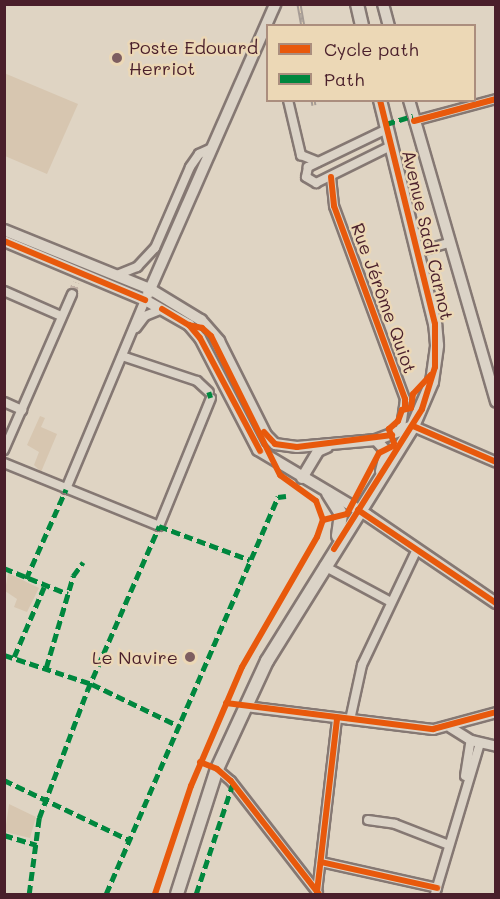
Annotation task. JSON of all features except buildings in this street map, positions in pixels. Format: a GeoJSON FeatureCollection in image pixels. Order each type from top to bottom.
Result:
{"type":"FeatureCollection","features":[{"type":"Feature","properties":{"kind":"main road"},"geometry":{"type":"LineString","coordinates":[[357,4],[362,24]]}},
{"type":"Feature","properties":{"kind":"main road"},"geometry":{"type":"LineString","coordinates":[[383,4],[388,24]]}},
{"type":"Feature","properties":{"kind":"main road"},"geometry":{"type":"LineString","coordinates":[[148,295],[266,34]]}},
{"type":"Feature","properties":{"kind":"main road","name":"Avenue Sadi Carnot"},"geometry":{"type":"LineString","coordinates":[[177,894],[217,769],[280,636],[358,510],[432,382],[437,345],[380,102]]}},
{"type":"Feature","properties":{"kind":"main road"},"geometry":{"type":"LineString","coordinates":[[409,102],[495,402]]}},
{"type":"Feature","properties":{"kind":"main road"},"geometry":{"type":"LineString","coordinates":[[4,230],[117,275],[148,295],[210,328],[271,442],[297,447],[333,445],[376,440],[407,428]]}},
{"type":"Feature","properties":{"kind":"main road"},"geometry":{"type":"LineString","coordinates":[[4,241],[79,278],[148,295],[162,309],[189,325],[200,338],[254,444],[302,478],[358,510],[495,603]]}},
{"type":"Feature","properties":{"kind":"main road"},"geometry":{"type":"LineString","coordinates":[[376,440],[386,450],[381,471]]}},
{"type":"Feature","properties":{"kind":"main road"},"geometry":{"type":"LineString","coordinates":[[302,478],[318,451],[333,445]]}},
{"type":"Feature","properties":{"kind":"main road","name":"Avenue Sadi Carnot"},"geometry":{"type":"LineString","coordinates":[[328,493],[341,514],[334,549]]}},
{"type":"Feature","properties":{"kind":"street"},"geometry":{"type":"LineString","coordinates":[[265,4],[273,10]]}},
{"type":"Feature","properties":{"kind":"street"},"geometry":{"type":"LineString","coordinates":[[414,121],[495,99]]}},
{"type":"Feature","properties":{"kind":"street"},"geometry":{"type":"LineString","coordinates":[[288,102],[301,155],[318,162]]}},
{"type":"Feature","properties":{"kind":"street"},"geometry":{"type":"LineString","coordinates":[[387,129],[308,167],[306,177],[316,183],[391,146]]}},
{"type":"Feature","properties":{"kind":"street"},"geometry":{"type":"LineString","coordinates":[[117,275],[137,267],[155,248],[190,167],[200,154],[213,147]]}},
{"type":"Feature","properties":{"kind":"street","name":"Rue Jérôme Quiot"},"geometry":{"type":"LineString","coordinates":[[331,177],[334,206],[405,399],[407,428]]}},
{"type":"Feature","properties":{"kind":"street"},"geometry":{"type":"LineString","coordinates":[[417,252],[449,243]]}},
{"type":"Feature","properties":{"kind":"street"},"geometry":{"type":"LineString","coordinates":[[4,291],[62,316]]}},
{"type":"Feature","properties":{"kind":"street"},"geometry":{"type":"LineString","coordinates":[[4,450],[72,294]]}},
{"type":"Feature","properties":{"kind":"street"},"geometry":{"type":"LineString","coordinates":[[66,489],[148,295]]}},
{"type":"Feature","properties":{"kind":"street"},"geometry":{"type":"LineString","coordinates":[[131,333],[145,316],[162,309]]}},
{"type":"Feature","properties":{"kind":"street"},"geometry":{"type":"LineString","coordinates":[[4,463],[159,526],[209,395],[197,381],[122,356]]}},
{"type":"Feature","properties":{"kind":"street"},"geometry":{"type":"LineString","coordinates":[[4,402],[22,410]]}},
{"type":"Feature","properties":{"kind":"street"},"geometry":{"type":"LineString","coordinates":[[407,428],[495,462]]}},
{"type":"Feature","properties":{"kind":"street"},"geometry":{"type":"LineString","coordinates":[[350,720],[362,665],[417,549]]}},
{"type":"Feature","properties":{"kind":"street"},"geometry":{"type":"LineString","coordinates":[[324,566],[391,602]]}},
{"type":"Feature","properties":{"kind":"street"},"geometry":{"type":"LineString","coordinates":[[246,705],[427,729],[450,727],[495,712]]}},
{"type":"Feature","properties":{"kind":"street"},"geometry":{"type":"LineString","coordinates":[[318,893],[337,718]]}},
{"type":"Feature","properties":{"kind":"street"},"geometry":{"type":"LineString","coordinates":[[450,727],[475,741],[495,746]]}},
{"type":"Feature","properties":{"kind":"street"},"geometry":{"type":"LineString","coordinates":[[321,862],[436,891],[463,795],[475,741]]}},
{"type":"Feature","properties":{"kind":"street"},"geometry":{"type":"LineString","coordinates":[[217,769],[233,783],[318,893]]}},
{"type":"Feature","properties":{"kind":"street"},"geometry":{"type":"LineString","coordinates":[[368,820],[395,824],[449,845]]}},
{"type":"Feature","properties":{"kind":"shaded area"},"geometry":{"type":"Polygon","coordinates":[[[4,73],[78,104],[47,174],[5,156],[4,73]]]}},
{"type":"Feature","properties":{"kind":"shaded area"},"geometry":{"type":"Polygon","coordinates":[[[40,416],[45,418],[41,427],[57,434],[41,472],[34,465],[39,452],[27,445],[40,416]]]}},
{"type":"Feature","properties":{"kind":"shaded area"},"geometry":{"type":"Polygon","coordinates":[[[8,573],[39,588],[27,612],[14,607],[17,599],[5,591],[8,573]]]}},
{"type":"Feature","properties":{"kind":"shaded area"},"geometry":{"type":"Polygon","coordinates":[[[9,804],[36,817],[30,838],[5,832],[9,804]]]}},
{"type":"Feature","properties":{"kind":"tunnel"},"geometry":{"type":"LineString","coordinates":[[72,294],[76,283]]}},
{"type":"Feature","properties":{"kind":"railway"},"geometry":{"type":"LineString","coordinates":[[299,4],[303,24]]}},
{"type":"Feature","properties":{"kind":"marked path"},"geometry":{"type":"LineString","coordinates":[[386,124],[413,116]]}},
{"type":"Feature","properties":{"kind":"marked path"},"geometry":{"type":"LineString","coordinates":[[209,392],[211,398]]}},
{"type":"Feature","properties":{"kind":"marked path"},"geometry":{"type":"LineString","coordinates":[[26,579],[66,489]]}},
{"type":"Feature","properties":{"kind":"marked path"},"geometry":{"type":"LineString","coordinates":[[106,894],[278,497],[286,496]]}},
{"type":"Feature","properties":{"kind":"marked path"},"geometry":{"type":"LineString","coordinates":[[29,894],[39,818],[87,691],[159,526],[250,560]]}},
{"type":"Feature","properties":{"kind":"marked path"},"geometry":{"type":"LineString","coordinates":[[46,668],[73,576],[83,562]]}},
{"type":"Feature","properties":{"kind":"marked path"},"geometry":{"type":"LineString","coordinates":[[4,568],[68,594]]}},
{"type":"Feature","properties":{"kind":"marked path"},"geometry":{"type":"LineString","coordinates":[[14,657],[44,587]]}},
{"type":"Feature","properties":{"kind":"marked path"},"geometry":{"type":"LineString","coordinates":[[4,655],[92,684],[179,726]]}},
{"type":"Feature","properties":{"kind":"marked path"},"geometry":{"type":"LineString","coordinates":[[4,780],[129,840]]}},
{"type":"Feature","properties":{"kind":"marked path"},"geometry":{"type":"LineString","coordinates":[[196,894],[233,783]]}},
{"type":"Feature","properties":{"kind":"marked path"},"geometry":{"type":"LineString","coordinates":[[4,835],[36,845]]}},
{"type":"Feature","properties":{"kind":"cycle path"},"geometry":{"type":"LineString","coordinates":[[414,121],[496,99]]}},
{"type":"Feature","properties":{"kind":"cycle path"},"geometry":{"type":"LineString","coordinates":[[334,549],[422,409],[435,367],[435,324],[380,102]]}},
{"type":"Feature","properties":{"kind":"cycle path"},"geometry":{"type":"LineString","coordinates":[[331,177],[334,206],[405,399],[405,409]]}},
{"type":"Feature","properties":{"kind":"cycle path"},"geometry":{"type":"LineString","coordinates":[[4,241],[145,300]]}},
{"type":"Feature","properties":{"kind":"cycle path"},"geometry":{"type":"LineString","coordinates":[[162,309],[189,325],[200,338],[260,451]]}},
{"type":"Feature","properties":{"kind":"cycle path"},"geometry":{"type":"LineString","coordinates":[[155,894],[191,786],[242,667],[317,537],[323,520],[316,501],[280,475],[211,336],[202,328],[189,325]]}},
{"type":"Feature","properties":{"kind":"cycle path"},"geometry":{"type":"LineString","coordinates":[[394,443],[389,429],[398,421],[402,410],[411,408],[413,394],[431,375]]}},
{"type":"Feature","properties":{"kind":"cycle path"},"geometry":{"type":"LineString","coordinates":[[413,426],[496,462]]}},
{"type":"Feature","properties":{"kind":"cycle path"},"geometry":{"type":"LineString","coordinates":[[264,432],[275,444],[297,447],[392,435]]}},
{"type":"Feature","properties":{"kind":"cycle path"},"geometry":{"type":"LineString","coordinates":[[323,520],[347,514],[379,453],[393,446]]}},
{"type":"Feature","properties":{"kind":"cycle path"},"geometry":{"type":"LineString","coordinates":[[358,510],[496,603]]}},
{"type":"Feature","properties":{"kind":"cycle path"},"geometry":{"type":"LineString","coordinates":[[226,703],[433,729],[496,712]]}},
{"type":"Feature","properties":{"kind":"cycle path"},"geometry":{"type":"LineString","coordinates":[[317,892],[337,718]]}},
{"type":"Feature","properties":{"kind":"cycle path"},"geometry":{"type":"LineString","coordinates":[[200,762],[217,769],[231,781],[319,894]]}},
{"type":"Feature","properties":{"kind":"cycle path"},"geometry":{"type":"LineString","coordinates":[[321,862],[437,888]]}},
{"type":"Feature","properties":{"kind":"place","name":"Poste Edouard Herriot"},"geometry":{"type":"Point","coordinates":[117,58]}},
{"type":"Feature","properties":{"kind":"place","name":"Le Navire"},"geometry":{"type":"Point","coordinates":[190,657]}}]}
